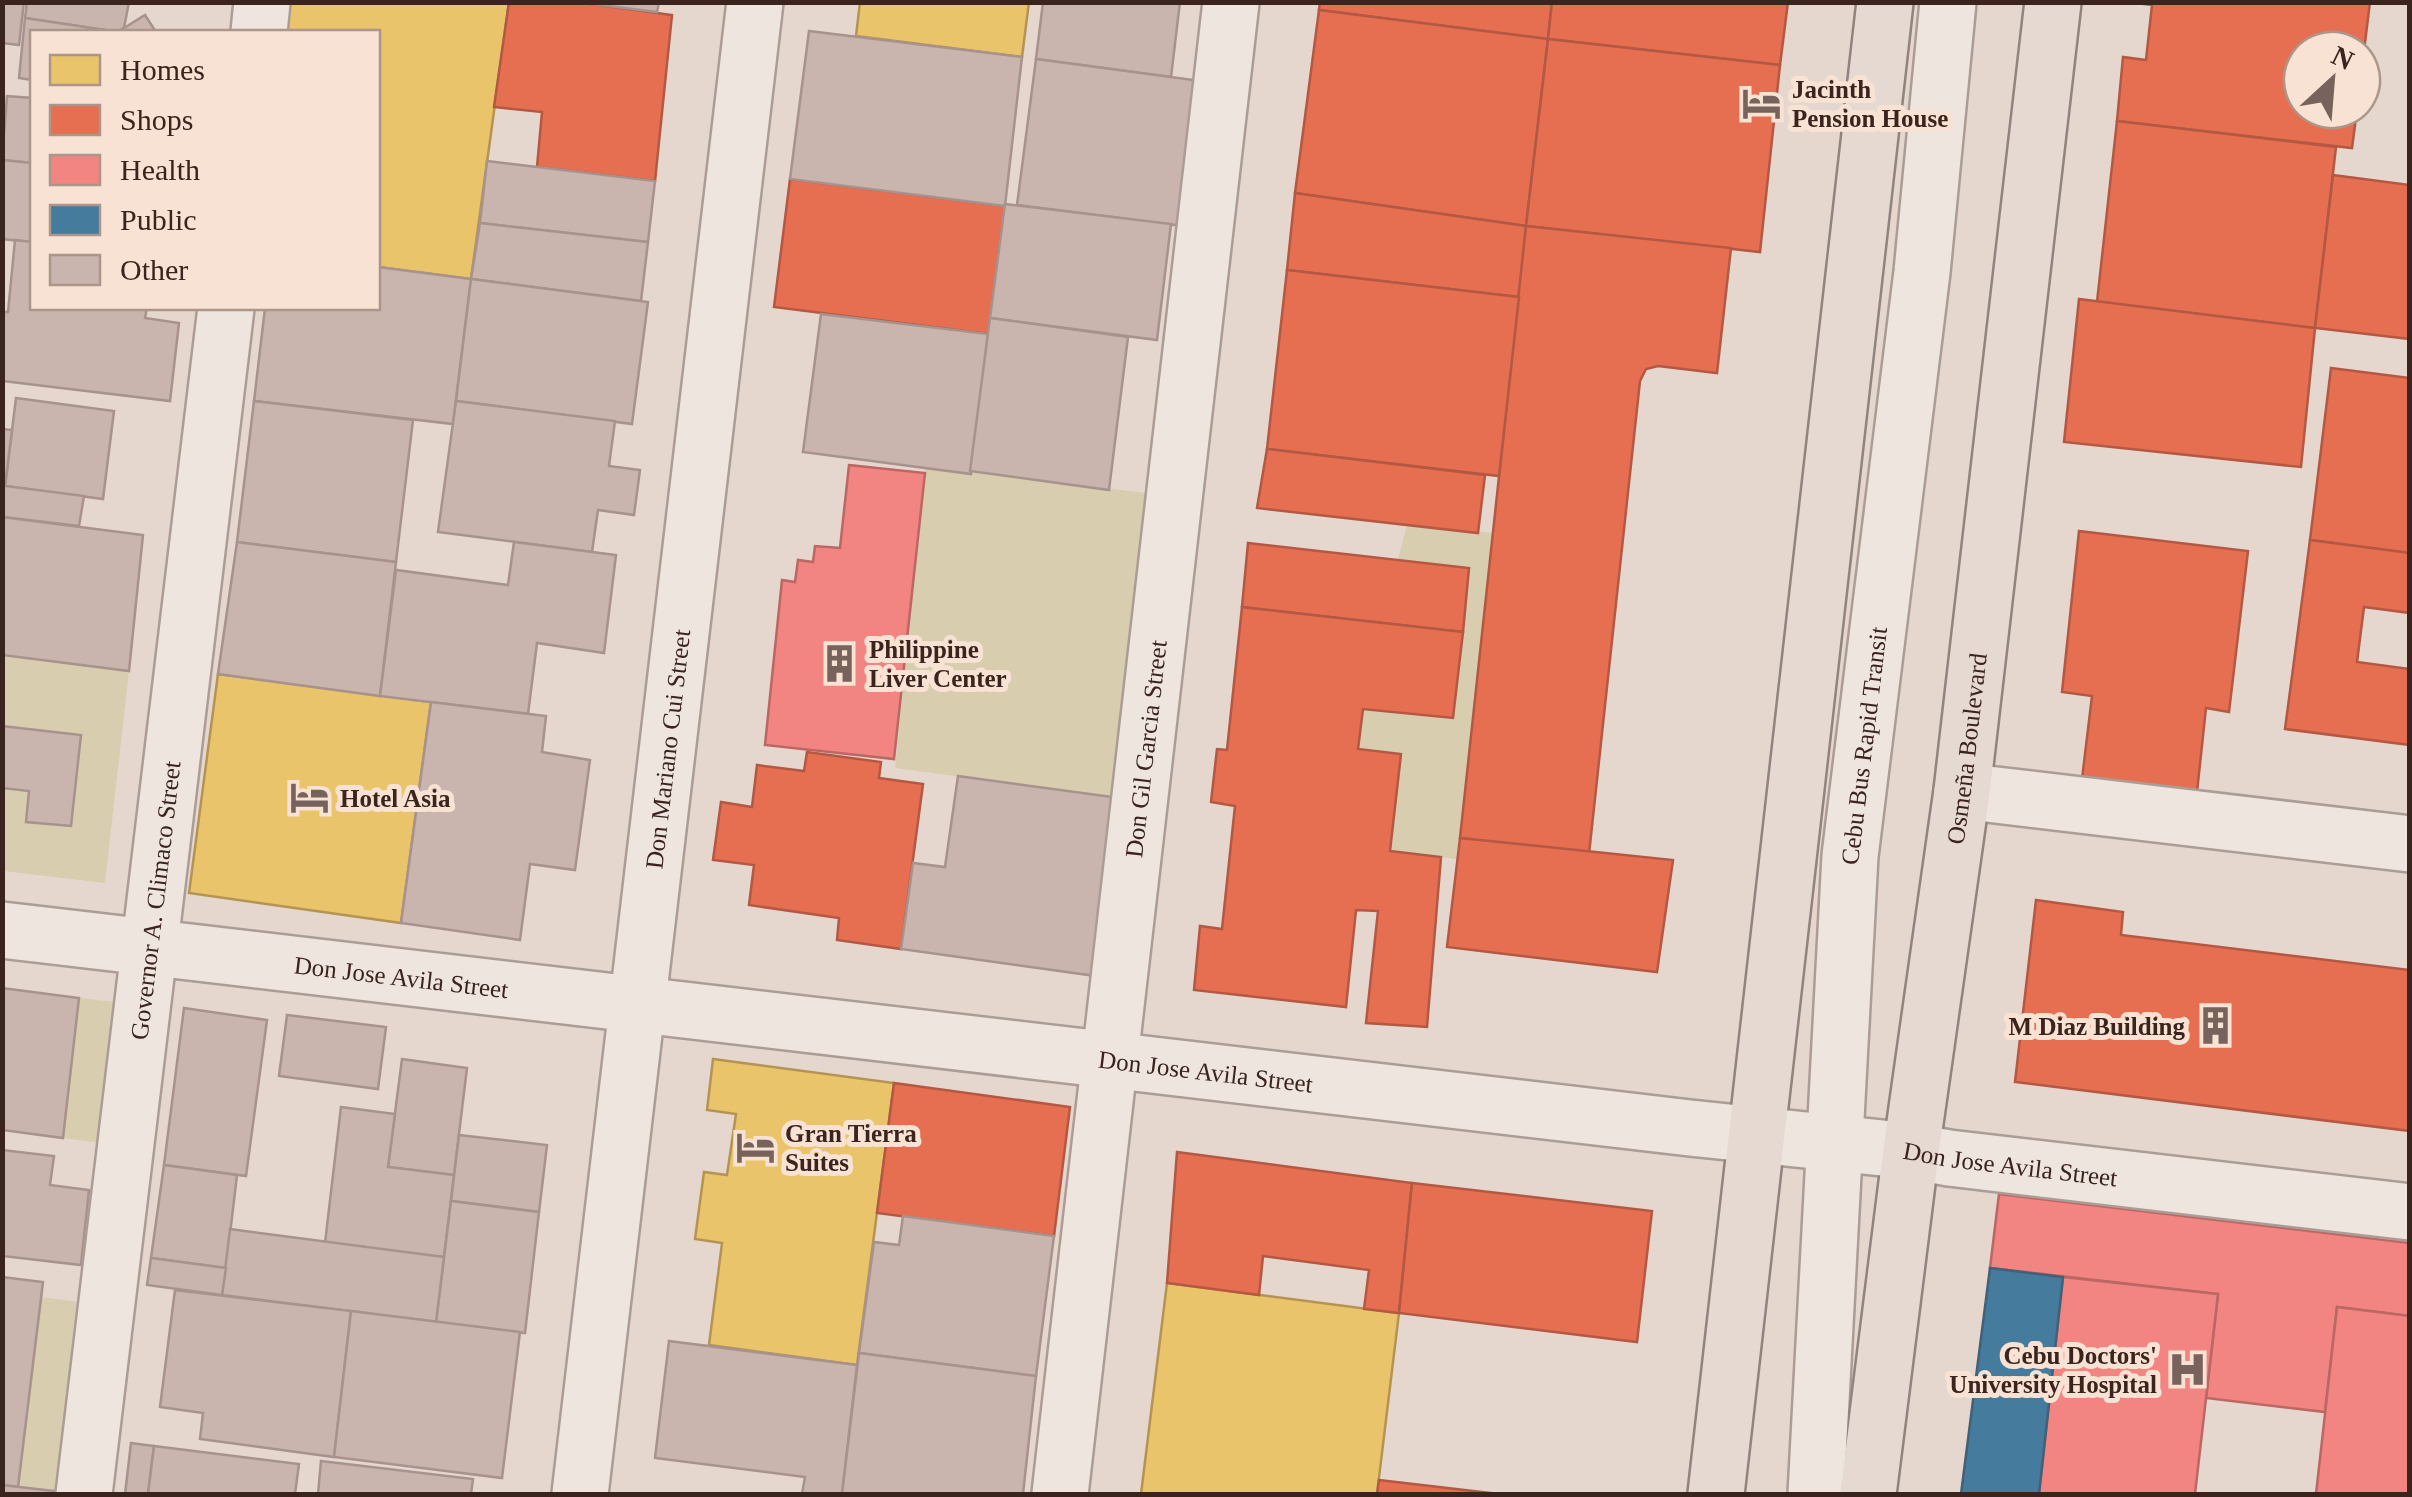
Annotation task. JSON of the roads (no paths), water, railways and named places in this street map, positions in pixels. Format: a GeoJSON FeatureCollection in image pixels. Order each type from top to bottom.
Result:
{"type":"FeatureCollection","features":[{"type":"Feature","properties":{"kind":"main road"},"geometry":{"type":"LineString","coordinates":[[1716,1494],[1886,2]]}},
{"type":"Feature","properties":{"kind":"main road","name":"Osmeña Boulevard"},"geometry":{"type":"LineString","coordinates":[[1868,1494],[1962,791],[2053,2]]}},
{"type":"Feature","properties":{"kind":"street"},"geometry":{"type":"LineString","coordinates":[[259,30],[262,2]]}},
{"type":"Feature","properties":{"kind":"street","name":"Don Mariano Cui Street"},"geometry":{"type":"LineString","coordinates":[[580,1494],[755,2]]}},
{"type":"Feature","properties":{"kind":"street","name":"Don Gil Garcia Street"},"geometry":{"type":"LineString","coordinates":[[1060,1494],[1231,2]]}},
{"type":"Feature","properties":{"kind":"street","name":"Cebu Bus Rapid Transit"},"geometry":{"type":"LineString","coordinates":[[1816,1494],[1850,856],[1922,272],[1948,2]]}},
{"type":"Feature","properties":{"kind":"street","name":"Governor A. Climaco Street"},"geometry":{"type":"LineString","coordinates":[[84,1494],[226,310]]}},
{"type":"Feature","properties":{"kind":"street"},"geometry":{"type":"LineString","coordinates":[[1962,791],[2410,844]]}},
{"type":"Feature","properties":{"kind":"street","name":"Don Jose Avila Street"},"geometry":{"type":"LineString","coordinates":[[2,930],[2410,1212]]}},
{"type":"Feature","properties":{"kind":"place","name":"Jacinth Pension House"},"geometry":{"type":"Point","coordinates":[1762,103]}},
{"type":"Feature","properties":{"kind":"place","name":"Philippine Liver Center"},"geometry":{"type":"Point","coordinates":[839,663]}},
{"type":"Feature","properties":{"kind":"place","name":"Hotel Asia"},"geometry":{"type":"Point","coordinates":[310,798]}},
{"type":"Feature","properties":{"kind":"place","name":"M Diaz Building"},"geometry":{"type":"Point","coordinates":[2215,1026]}},
{"type":"Feature","properties":{"kind":"place","name":"Gran Tierra Suites"},"geometry":{"type":"Point","coordinates":[755,1147]}},
{"type":"Feature","properties":{"kind":"place","name":"Cebu Doctors' University Hospital"},"geometry":{"type":"Point","coordinates":[2187,1369]}}]}
